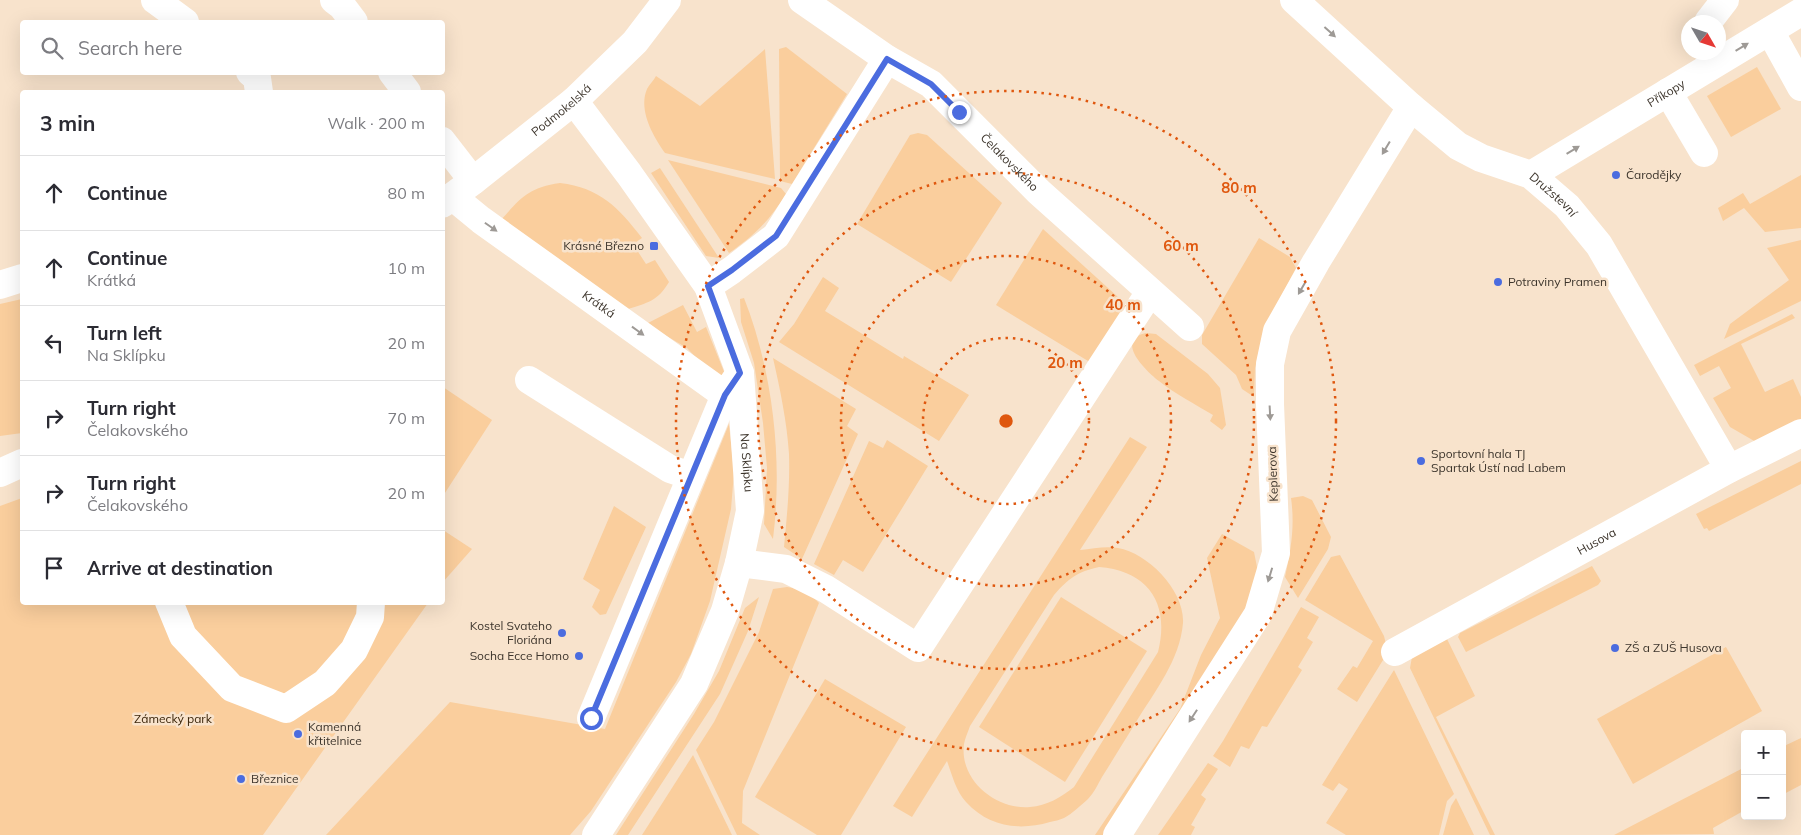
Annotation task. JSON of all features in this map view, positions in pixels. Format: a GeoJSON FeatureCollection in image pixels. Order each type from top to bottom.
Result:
{"type":"FeatureCollection","features":[{"type":"Feature","properties":{"kind":"street"},"geometry":{"type":"LineString","coordinates":[[155,0],[182,20]]}},
{"type":"Feature","properties":{"kind":"street"},"geometry":{"type":"LineString","coordinates":[[334,0],[342,6],[352,20]]}},
{"type":"Feature","properties":{"kind":"street","name":"Podmokelská"},"geometry":{"type":"LineString","coordinates":[[456,194],[574,101],[635,42],[667,0]]}},
{"type":"Feature","properties":{"kind":"street","name":"Čelakovského"},"geometry":{"type":"LineString","coordinates":[[802,0],[887,59],[931,84],[1039,192],[1190,327]]}},
{"type":"Feature","properties":{"kind":"street","name":"Družstevní"},"geometry":{"type":"LineString","coordinates":[[1294,0],[1411,107],[1458,146],[1481,158],[1532,175],[1567,206],[1599,244],[1730,469]]}},
{"type":"Feature","properties":{"kind":"street"},"geometry":{"type":"LineString","coordinates":[[1713,15],[1725,0]]}},
{"type":"Feature","properties":{"kind":"street","name":"Příkopy"},"geometry":{"type":"LineString","coordinates":[[1726,50],[1770,31],[1801,12]]}},
{"type":"Feature","properties":{"kind":"street"},"geometry":{"type":"LineString","coordinates":[[1770,31],[1801,87]]}},
{"type":"Feature","properties":{"kind":"street"},"geometry":{"type":"LineString","coordinates":[[708,286],[776,236],[887,59]]}},
{"type":"Feature","properties":{"kind":"street","name":"Příkopy"},"geometry":{"type":"LineString","coordinates":[[1532,175],[1668,92],[1703,60]]}},
{"type":"Feature","properties":{"kind":"street"},"geometry":{"type":"LineString","coordinates":[[254,75],[258,78],[259,90]]}},
{"type":"Feature","properties":{"kind":"street"},"geometry":{"type":"LineString","coordinates":[[394,75],[406,90]]}},
{"type":"Feature","properties":{"kind":"street"},"geometry":{"type":"LineString","coordinates":[[1668,92],[1704,153]]}},
{"type":"Feature","properties":{"kind":"street","name":"Na Sklípku"},"geometry":{"type":"LineString","coordinates":[[574,101],[708,286],[740,373],[750,512],[739,563],[725,611],[694,684],[596,835]]}},
{"type":"Feature","properties":{"kind":"street","name":"Keplerova"},"geometry":{"type":"LineString","coordinates":[[1117,835],[1258,614],[1276,553],[1270,364],[1276,332],[1316,262],[1411,107]]}},
{"type":"Feature","properties":{"kind":"street","name":"Krátká"},"geometry":{"type":"LineString","coordinates":[[445,152],[456,194],[482,220],[725,395]]}},
{"type":"Feature","properties":{"kind":"street"},"geometry":{"type":"LineString","coordinates":[[0,285],[20,279]]}},
{"type":"Feature","properties":{"kind":"street"},"geometry":{"type":"LineString","coordinates":[[739,563],[786,569],[826,589],[918,648],[1150,292]]}},
{"type":"Feature","properties":{"kind":"street"},"geometry":{"type":"LineString","coordinates":[[591,718],[725,395],[740,373]]}},
{"type":"Feature","properties":{"kind":"street"},"geometry":{"type":"LineString","coordinates":[[529,380],[670,469],[691,476]]}},
{"type":"Feature","properties":{"kind":"street","name":"Husova"},"geometry":{"type":"LineString","coordinates":[[1395,652],[1730,469],[1801,433]]}},
{"type":"Feature","properties":{"kind":"street"},"geometry":{"type":"LineString","coordinates":[[0,473],[20,464]]}},
{"type":"Feature","properties":{"kind":"street"},"geometry":{"type":"LineString","coordinates":[[170,605],[183,636],[232,688],[286,709],[325,683],[354,650],[370,618],[370,605]]}},
{"type":"Feature","properties":{"kind":"green space"},"geometry":{"type":"Polygon","coordinates":[[[786,47],[847,94],[792,184],[780,181],[779,49],[786,47]]]}},
{"type":"Feature","properties":{"kind":"green space"},"geometry":{"type":"Polygon","coordinates":[[[765,49],[775,179],[665,153],[648,122],[644,105],[647,89],[656,76],[700,106],[765,49]]]}},
{"type":"Feature","properties":{"kind":"green space"},"geometry":{"type":"Polygon","coordinates":[[[1757,67],[1781,109],[1731,137],[1707,96],[1757,67]]]}},
{"type":"Feature","properties":{"kind":"green space"},"geometry":{"type":"Polygon","coordinates":[[[918,133],[927,135],[1002,203],[951,282],[857,224],[910,135],[918,133]]]}},
{"type":"Feature","properties":{"kind":"green space"},"geometry":{"type":"Polygon","coordinates":[[[668,160],[781,188],[786,194],[761,227],[729,253],[668,160]]]}},
{"type":"Feature","properties":{"kind":"green space"},"geometry":{"type":"Polygon","coordinates":[[[660,168],[719,258],[706,256],[651,173],[660,168]]]}},
{"type":"Feature","properties":{"kind":"green space"},"geometry":{"type":"Polygon","coordinates":[[[1801,175],[1801,228],[1765,232],[1744,208],[1723,221],[1718,208],[1743,193],[1750,204],[1801,175]]]}},
{"type":"Feature","properties":{"kind":"green space"},"geometry":{"type":"Polygon","coordinates":[[[560,183],[586,189],[597,194],[625,217],[642,238],[633,244],[646,264],[655,260],[669,282],[661,293],[646,303],[628,309],[500,221],[532,191],[560,183]]]}},
{"type":"Feature","properties":{"kind":"green space"},"geometry":{"type":"Polygon","coordinates":[[[1043,229],[1118,297],[1123,313],[1093,364],[996,305],[1043,229]]]}},
{"type":"Feature","properties":{"kind":"green space"},"geometry":{"type":"Polygon","coordinates":[[[1259,238],[1290,257],[1296,268],[1265,327],[1255,368],[1254,397],[1242,389],[1236,375],[1202,344],[1202,335],[1259,238]]]}},
{"type":"Feature","properties":{"kind":"green space"},"geometry":{"type":"Polygon","coordinates":[[[1801,240],[1801,301],[1724,339],[1730,324],[1789,280],[1767,248],[1801,240]]]}},
{"type":"Feature","properties":{"kind":"green space"},"geometry":{"type":"Polygon","coordinates":[[[823,277],[839,288],[825,311],[903,359],[904,356],[969,395],[939,441],[779,342],[794,324],[823,277]]]}},
{"type":"Feature","properties":{"kind":"green space"},"geometry":{"type":"Polygon","coordinates":[[[744,298],[762,356],[769,386],[773,417],[777,478],[773,539],[764,524],[767,468],[763,423],[754,363],[741,322],[740,299],[744,298]]]}},
{"type":"Feature","properties":{"kind":"green space"},"geometry":{"type":"Polygon","coordinates":[[[20,299],[20,433],[0,436],[0,304],[20,299]]]}},
{"type":"Feature","properties":{"kind":"green space"},"geometry":{"type":"Polygon","coordinates":[[[683,305],[697,332],[706,327],[729,384],[725,388],[687,348],[646,324],[683,305]]]}},
{"type":"Feature","properties":{"kind":"green space"},"geometry":{"type":"Polygon","coordinates":[[[1792,314],[1795,318],[1741,344],[1765,392],[1793,379],[1801,397],[1801,420],[1756,442],[1730,427],[1713,398],[1731,388],[1719,366],[1700,376],[1694,365],[1792,314]]]}},
{"type":"Feature","properties":{"kind":"green space"},"geometry":{"type":"Polygon","coordinates":[[[1146,333],[1156,334],[1208,374],[1220,388],[1226,425],[1222,430],[1210,421],[1213,415],[1165,386],[1141,363],[1133,349],[1133,342],[1137,337],[1146,333]]]}},
{"type":"Feature","properties":{"kind":"green space"},"geometry":{"type":"Polygon","coordinates":[[[773,358],[856,409],[847,426],[858,434],[802,559],[784,547],[789,489],[789,454],[781,394],[773,358]]]}},
{"type":"Feature","properties":{"kind":"green space"},"geometry":{"type":"Polygon","coordinates":[[[445,388],[492,420],[445,493],[445,388]]]}},
{"type":"Feature","properties":{"kind":"green space"},"geometry":{"type":"Polygon","coordinates":[[[729,424],[734,472],[731,509],[710,601],[691,654],[676,682],[591,811],[570,835],[326,835],[450,702],[605,729],[729,424]]]}},
{"type":"Feature","properties":{"kind":"green space"},"geometry":{"type":"Polygon","coordinates":[[[1130,437],[1147,447],[1080,550],[1103,547],[1118,548],[1141,557],[1152,565],[1162,575],[1178,598],[1183,623],[1181,637],[1166,675],[1092,794],[1073,812],[1061,819],[1038,825],[1005,825],[984,817],[966,802],[957,788],[947,761],[912,817],[893,806],[1130,437]],[[1099,567],[1085,571],[1074,576],[1059,589],[970,726],[964,744],[964,757],[967,769],[982,790],[993,798],[1017,807],[1030,807],[1054,800],[1074,787],[1158,652],[1161,619],[1158,605],[1152,593],[1143,583],[1131,575],[1099,567]]]}},
{"type":"Feature","properties":{"kind":"green space"},"geometry":{"type":"Polygon","coordinates":[[[887,440],[928,466],[863,572],[843,560],[834,575],[814,564],[869,441],[883,448],[887,440]]]}},
{"type":"Feature","properties":{"kind":"green space"},"geometry":{"type":"Polygon","coordinates":[[[1801,461],[1801,484],[1709,531],[1707,528],[1704,529],[1696,514],[1801,461]]]}},
{"type":"Feature","properties":{"kind":"green space"},"geometry":{"type":"Polygon","coordinates":[[[1303,496],[1312,500],[1331,537],[1328,549],[1298,598],[1285,577],[1292,538],[1291,498],[1303,496]]]}},
{"type":"Feature","properties":{"kind":"green space","name":"Zámecký park"},"geometry":{"type":"Polygon","coordinates":[[[20,499],[20,605],[427,605],[263,835],[0,835],[0,506],[20,499]]]}},
{"type":"Feature","properties":{"kind":"green space"},"geometry":{"type":"Polygon","coordinates":[[[614,506],[646,527],[606,614],[600,615],[592,607],[600,590],[583,579],[614,506]]]}},
{"type":"Feature","properties":{"kind":"green space"},"geometry":{"type":"Polygon","coordinates":[[[445,531],[472,549],[445,580],[445,531]]]}},
{"type":"Feature","properties":{"kind":"green space"},"geometry":{"type":"Polygon","coordinates":[[[1222,534],[1254,552],[1258,572],[1243,618],[1104,835],[1095,835],[1180,709],[1201,655],[1220,618],[1207,558],[1222,534]]]}},
{"type":"Feature","properties":{"kind":"green space"},"geometry":{"type":"Polygon","coordinates":[[[1340,555],[1384,636],[1388,652],[1357,702],[1337,689],[1353,666],[1357,668],[1373,641],[1305,600],[1331,557],[1340,555]]]}},
{"type":"Feature","properties":{"kind":"green space"},"geometry":{"type":"Polygon","coordinates":[[[1592,566],[1601,581],[1598,585],[1466,652],[1458,637],[1460,633],[1592,566]]]}},
{"type":"Feature","properties":{"kind":"green space"},"geometry":{"type":"Polygon","coordinates":[[[787,587],[804,592],[819,603],[743,791],[742,823],[760,835],[737,835],[696,750],[714,722],[759,632],[773,589],[787,587]]]}},
{"type":"Feature","properties":{"kind":"green space"},"geometry":{"type":"Polygon","coordinates":[[[759,597],[748,631],[720,694],[628,835],[616,835],[694,714],[719,671],[745,608],[759,597]]]}},
{"type":"Feature","properties":{"kind":"green space"},"geometry":{"type":"Polygon","coordinates":[[[1061,597],[1147,651],[1065,782],[979,727],[1061,597]]]}},
{"type":"Feature","properties":{"kind":"green space"},"geometry":{"type":"Polygon","coordinates":[[[1301,607],[1319,617],[1307,638],[1313,642],[1298,667],[1302,670],[1267,727],[1262,726],[1249,749],[1241,746],[1230,767],[1213,756],[1301,607]]]}},
{"type":"Feature","properties":{"kind":"green space"},"geometry":{"type":"Polygon","coordinates":[[[1447,639],[1475,696],[1436,717],[1495,835],[1490,835],[1410,668],[1412,657],[1447,639]]]}},
{"type":"Feature","properties":{"kind":"green space"},"geometry":{"type":"Polygon","coordinates":[[[1726,647],[1762,711],[1633,784],[1597,719],[1726,647]]]}},
{"type":"Feature","properties":{"kind":"green space"},"geometry":{"type":"Polygon","coordinates":[[[1394,670],[1454,794],[1447,801],[1439,835],[1346,835],[1326,823],[1348,789],[1339,783],[1333,791],[1322,785],[1394,670]]]}},
{"type":"Feature","properties":{"kind":"green space"},"geometry":{"type":"Polygon","coordinates":[[[825,679],[906,727],[841,835],[817,835],[755,797],[825,679]]]}},
{"type":"Feature","properties":{"kind":"green space"},"geometry":{"type":"Polygon","coordinates":[[[1801,738],[1801,785],[1786,793],[1786,775],[1786,745],[1801,738]]]}},
{"type":"Feature","properties":{"kind":"green space"},"geometry":{"type":"Polygon","coordinates":[[[693,755],[732,835],[642,835],[693,755]]]}},
{"type":"Feature","properties":{"kind":"green space"},"geometry":{"type":"Polygon","coordinates":[[[1208,763],[1218,769],[1201,795],[1206,799],[1191,825],[1195,827],[1191,835],[1158,835],[1208,763]]]}},
{"type":"Feature","properties":{"kind":"green space"},"geometry":{"type":"Polygon","coordinates":[[[1741,769],[1741,812],[1713,828],[1714,834],[1614,835],[1741,769]]]}},
{"type":"Feature","properties":{"kind":"green space"},"geometry":{"type":"Polygon","coordinates":[[[1456,798],[1474,835],[1443,835],[1451,806],[1456,798]]]}},
{"type":"Feature","properties":{"kind":"place","name":"Čarodějky"},"geometry":{"type":"Point","coordinates":[1616,175]}},
{"type":"Feature","properties":{"kind":"place","name":"Krásné Březno"},"geometry":{"type":"Point","coordinates":[654,246]}},
{"type":"Feature","properties":{"kind":"place","name":"Potraviny Pramen"},"geometry":{"type":"Point","coordinates":[1498,282]}},
{"type":"Feature","properties":{"kind":"place","name":"Sportovní hala TJ Spartak Ústí nad Labem"},"geometry":{"type":"Point","coordinates":[1421,461]}},
{"type":"Feature","properties":{"kind":"place","name":"Kostel Svateho Floriána"},"geometry":{"type":"Point","coordinates":[562,633]}},
{"type":"Feature","properties":{"kind":"place","name":"ZŠ a ZUŠ Husova"},"geometry":{"type":"Point","coordinates":[1615,648]}},
{"type":"Feature","properties":{"kind":"place","name":"Socha Ecce Homo"},"geometry":{"type":"Point","coordinates":[579,656]}},
{"type":"Feature","properties":{"kind":"place","name":"Kamenná křtitelnice"},"geometry":{"type":"Point","coordinates":[298,734]}},
{"type":"Feature","properties":{"kind":"place","name":"Březnice"},"geometry":{"type":"Point","coordinates":[241,779]}},
{"type":"Feature","properties":{"kind":"route"},"geometry":{"type":"LineString","coordinates":[[591,718],[725,395],[740,373],[708,286],[776,236],[887,59],[931,84],[959,112]]}}]}
